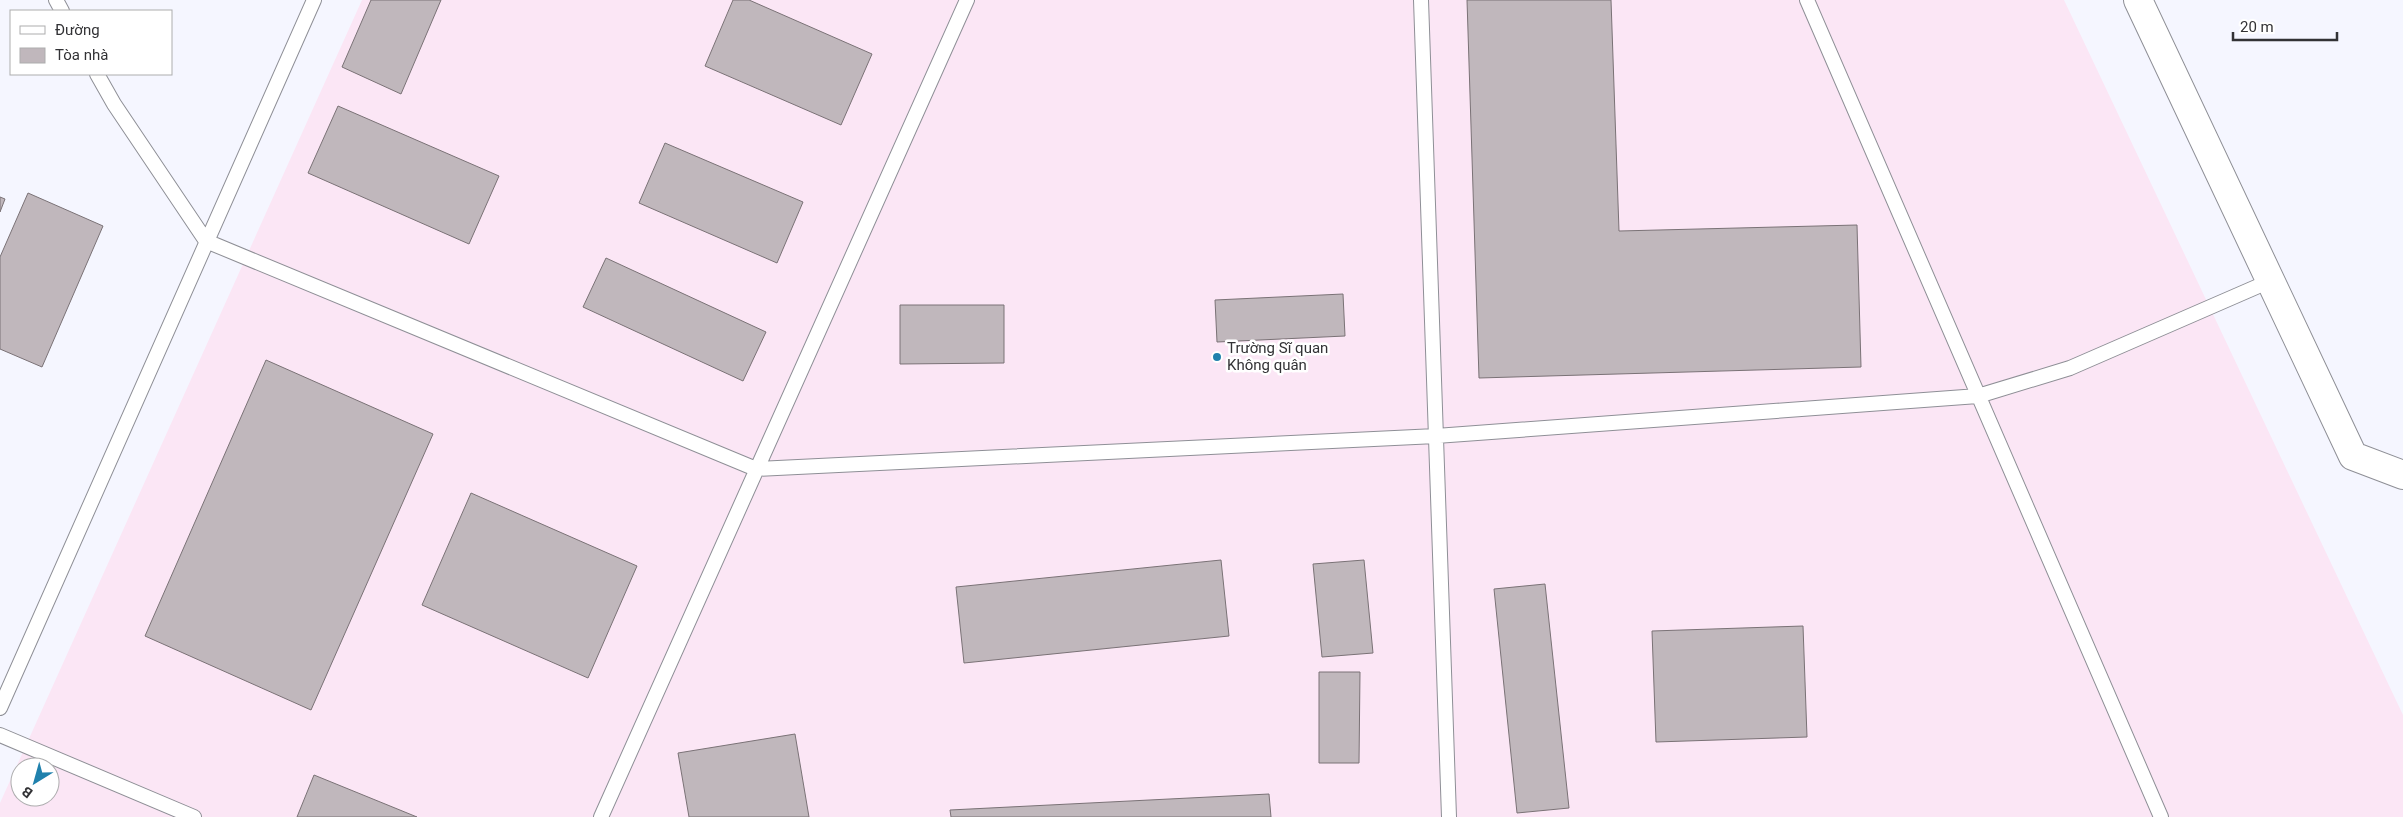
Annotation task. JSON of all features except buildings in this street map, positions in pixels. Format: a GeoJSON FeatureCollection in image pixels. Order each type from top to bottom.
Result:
{"type":"FeatureCollection","features":[{"type":"Feature","properties":{"kind":"street"},"geometry":{"type":"LineString","coordinates":[[2138,0],[2353,456],[2403,475]]}},
{"type":"Feature","properties":{"kind":"lane"},"geometry":{"type":"LineString","coordinates":[[0,708],[314,0]]}},
{"type":"Feature","properties":{"kind":"lane"},"geometry":{"type":"LineString","coordinates":[[601,817],[968,0]]}},
{"type":"Feature","properties":{"kind":"lane"},"geometry":{"type":"LineString","coordinates":[[1421,0],[1449,817]]}},
{"type":"Feature","properties":{"kind":"lane"},"geometry":{"type":"LineString","coordinates":[[1807,0],[2161,817]]}},
{"type":"Feature","properties":{"kind":"lane"},"geometry":{"type":"LineString","coordinates":[[98,75],[114,104],[206,241],[756,469],[1436,436],[1978,396],[2070,368],[2270,281]]}},
{"type":"Feature","properties":{"kind":"lane"},"geometry":{"type":"LineString","coordinates":[[0,735],[194,817]]}},
{"type":"Feature","properties":{"kind":"shaded area","name":"Trường Sĩ quan Không quân"},"geometry":{"type":"Polygon","coordinates":[[[362,0],[2064,0],[2403,715],[2403,817],[0,817],[0,803],[10,781],[10,807],[60,807],[60,757],[21,757],[362,0]]]}},
{"type":"Feature","properties":{"kind":"place","name":"Trường Sĩ quan Không quân"},"geometry":{"type":"Point","coordinates":[1217,357]}}]}
